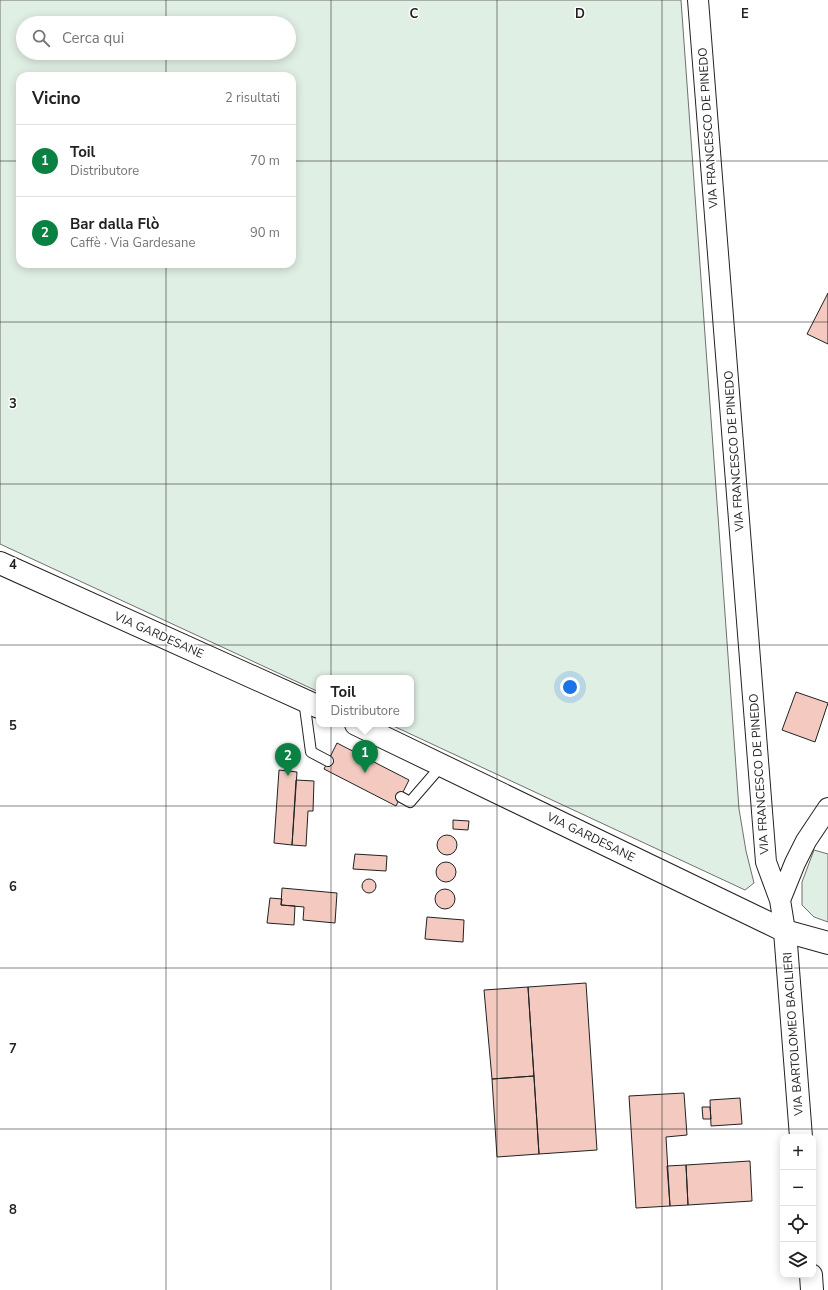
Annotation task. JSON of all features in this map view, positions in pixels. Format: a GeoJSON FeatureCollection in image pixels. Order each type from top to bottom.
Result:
{"type":"FeatureCollection","features":[{"type":"Feature","properties":{"kind":"main road","name":"VIA GARDESANE"},"geometry":{"type":"LineString","coordinates":[[0,563],[312,703]]}},
{"type":"Feature","properties":{"kind":"main road","name":"VIA GARDESANE"},"geometry":{"type":"LineString","coordinates":[[362,727],[785,931],[828,943]]}},
{"type":"Feature","properties":{"kind":"main road","name":"VIA BARTOLOMEO BACILIERI"},"geometry":{"type":"LineString","coordinates":[[785,931],[801,1134]]}},
{"type":"Feature","properties":{"kind":"main road"},"geometry":{"type":"LineString","coordinates":[[811,1278],[812,1290]]}},
{"type":"Feature","properties":{"kind":"street","name":"VIA FRANCESCO DE PINEDO"},"geometry":{"type":"LineString","coordinates":[[698,0],[766,862],[780,900],[785,931]]}},
{"type":"Feature","properties":{"kind":"street"},"geometry":{"type":"LineString","coordinates":[[780,900],[806,841],[828,808]]}},
{"type":"Feature","properties":{"kind":"lane"},"geometry":{"type":"LineString","coordinates":[[312,703],[311,752],[328,761]]}},
{"type":"Feature","properties":{"kind":"lane"},"geometry":{"type":"LineString","coordinates":[[400,797],[410,802],[442,765]]}},
{"type":"Feature","properties":{"kind":"green space"},"geometry":{"type":"Polygon","coordinates":[[[0,0],[681,0],[739,809],[746,851],[754,883],[745,890],[395,727],[414,727],[414,675],[316,675],[316,691],[0,544],[0,0]]]}},
{"type":"Feature","properties":{"kind":"green space"},"geometry":{"type":"Polygon","coordinates":[[[814,850],[828,854],[828,922],[814,917],[802,905],[802,882],[814,850]]]}},
{"type":"Feature","properties":{"kind":"building"},"geometry":{"type":"Polygon","coordinates":[[[828,293],[828,344],[807,334],[828,293]]]}},
{"type":"Feature","properties":{"kind":"building"},"geometry":{"type":"Polygon","coordinates":[[[796,692],[828,703],[815,742],[782,730],[796,692]]]}},
{"type":"Feature","properties":{"kind":"building"},"geometry":{"type":"Polygon","coordinates":[[[337,743],[409,780],[396,806],[324,769],[337,743]]]}},
{"type":"Feature","properties":{"kind":"building"},"geometry":{"type":"Polygon","coordinates":[[[279,770],[297,772],[292,845],[274,843],[279,770]]]}},
{"type":"Feature","properties":{"kind":"building"},"geometry":{"type":"Polygon","coordinates":[[[296,780],[314,781],[313,811],[308,811],[306,846],[292,845],[296,780]]]}},
{"type":"Feature","properties":{"kind":"building"},"geometry":{"type":"Polygon","coordinates":[[[453,820],[469,821],[468,830],[453,829],[453,820]]]}},
{"type":"Feature","properties":{"kind":"building"},"geometry":{"type":"Polygon","coordinates":[[[447,835],[454,838],[457,845],[454,852],[447,855],[440,852],[437,845],[440,838],[447,835]]]}},
{"type":"Feature","properties":{"kind":"building"},"geometry":{"type":"Polygon","coordinates":[[[355,854],[387,856],[386,871],[353,869],[355,854]]]}},
{"type":"Feature","properties":{"kind":"building"},"geometry":{"type":"Polygon","coordinates":[[[446,862],[453,865],[456,872],[453,879],[446,882],[439,879],[436,872],[439,865],[446,862]]]}},
{"type":"Feature","properties":{"kind":"building"},"geometry":{"type":"Polygon","coordinates":[[[366,879],[372,879],[376,883],[376,889],[372,893],[366,893],[362,889],[362,883],[366,879]]]}},
{"type":"Feature","properties":{"kind":"building"},"geometry":{"type":"Polygon","coordinates":[[[282,888],[337,893],[335,923],[303,920],[304,907],[281,905],[282,888]]]}},
{"type":"Feature","properties":{"kind":"building"},"geometry":{"type":"Polygon","coordinates":[[[445,889],[452,892],[455,899],[452,906],[445,909],[438,906],[435,899],[438,892],[445,889]]]}},
{"type":"Feature","properties":{"kind":"building"},"geometry":{"type":"Polygon","coordinates":[[[270,898],[282,899],[281,905],[295,906],[294,925],[267,923],[270,898]]]}},
{"type":"Feature","properties":{"kind":"building"},"geometry":{"type":"Polygon","coordinates":[[[427,917],[464,920],[463,942],[425,939],[427,917]]]}},
{"type":"Feature","properties":{"kind":"building"},"geometry":{"type":"Polygon","coordinates":[[[586,983],[597,1150],[539,1154],[528,987],[586,983]]]}},
{"type":"Feature","properties":{"kind":"building"},"geometry":{"type":"Polygon","coordinates":[[[528,987],[534,1076],[492,1079],[484,990],[528,987]]]}},
{"type":"Feature","properties":{"kind":"building"},"geometry":{"type":"Polygon","coordinates":[[[534,1076],[539,1154],[497,1157],[492,1079],[534,1076]]]}},
{"type":"Feature","properties":{"kind":"building"},"geometry":{"type":"Polygon","coordinates":[[[684,1093],[687,1135],[666,1137],[670,1206],[636,1208],[629,1096],[684,1093]]]}},
{"type":"Feature","properties":{"kind":"building"},"geometry":{"type":"Polygon","coordinates":[[[740,1098],[742,1124],[711,1126],[710,1100],[740,1098]]]}},
{"type":"Feature","properties":{"kind":"building"},"geometry":{"type":"Polygon","coordinates":[[[702,1107],[710,1107],[711,1119],[703,1119],[702,1107]]]}},
{"type":"Feature","properties":{"kind":"building"},"geometry":{"type":"Polygon","coordinates":[[[750,1161],[752,1201],[688,1205],[686,1165],[750,1161]]]}},
{"type":"Feature","properties":{"kind":"building"},"geometry":{"type":"Polygon","coordinates":[[[686,1165],[688,1205],[670,1206],[667,1166],[686,1165]]]}},
{"type":"Feature","properties":{"kind":"place","name":"Toil"},"geometry":{"type":"Point","coordinates":[365,773]}},
{"type":"Feature","properties":{"kind":"place","name":"Bar dalla Flò"},"geometry":{"type":"Point","coordinates":[288,776]}}]}
